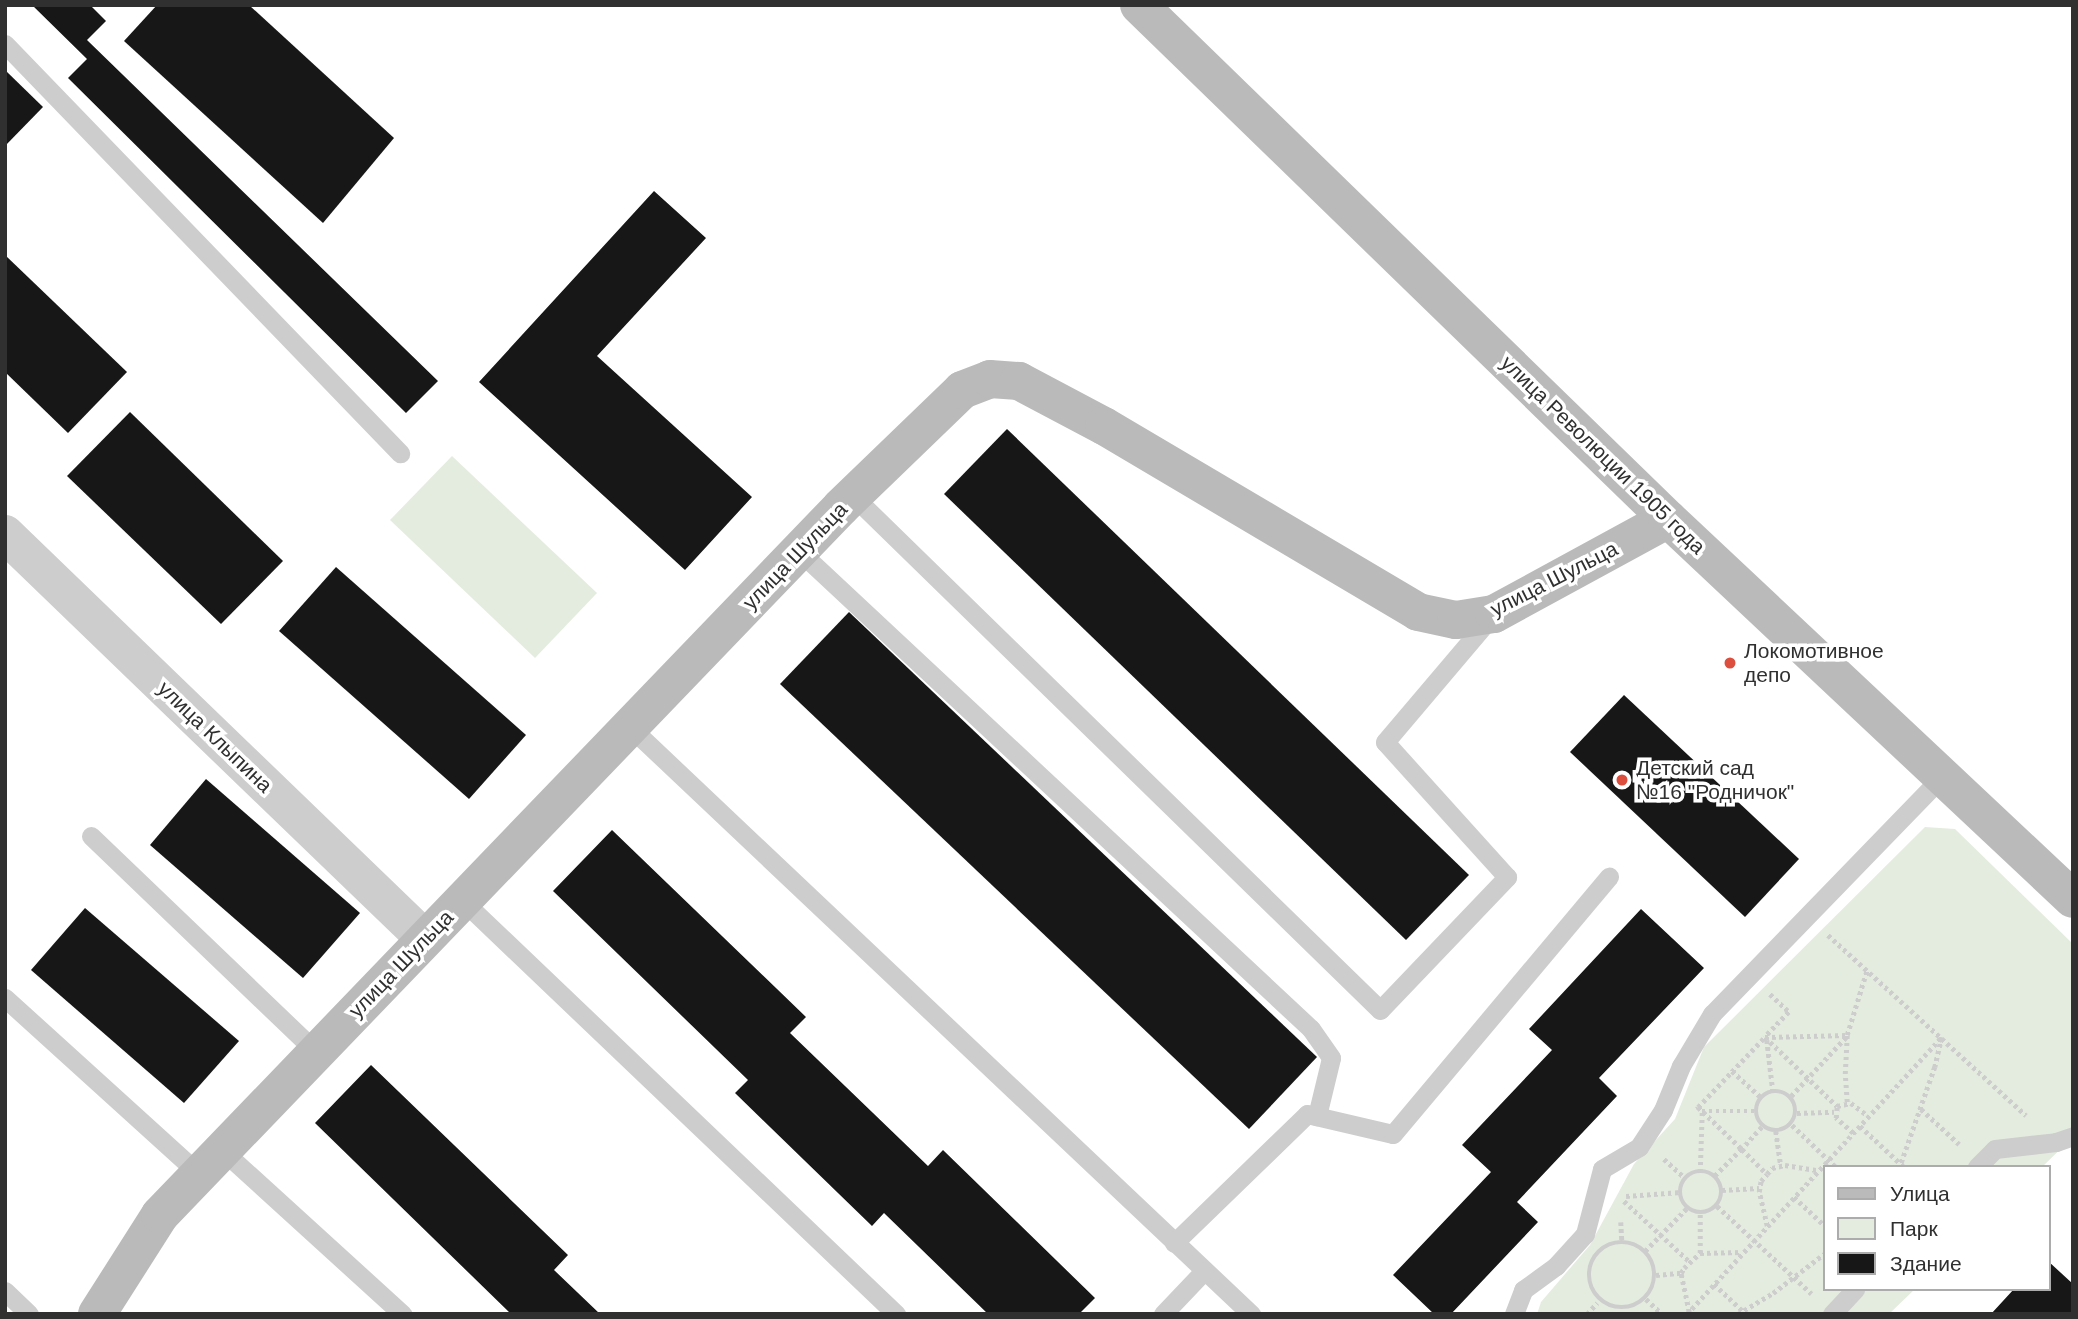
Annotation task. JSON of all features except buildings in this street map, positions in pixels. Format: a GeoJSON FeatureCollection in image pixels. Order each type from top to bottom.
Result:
{"type":"FeatureCollection","features":[{"type":"Feature","properties":{"kind":"street","name":"улица Революции 1905 года"},"geometry":{"type":"LineString","coordinates":[[1139,5],[1668,519],[1944,775],[2073,900]]}},
{"type":"Feature","properties":{"kind":"street","name":"улица Шульца"},"geometry":{"type":"LineString","coordinates":[[97,1314],[160,1214],[799,551],[962,390],[990,379],[1019,381],[1104,426],[1418,612],[1455,621],[1494,614],[1668,519]]}},
{"type":"Feature","properties":{"kind":"street","name":"улица Клыпина"},"geometry":{"type":"LineString","coordinates":[[5,534],[425,939]]}},
{"type":"Feature","properties":{"kind":"lane"},"geometry":{"type":"LineString","coordinates":[[5,44],[400,453]]}},
{"type":"Feature","properties":{"kind":"lane"},"geometry":{"type":"LineString","coordinates":[[853,496],[1380,1010],[1507,877],[1385,742],[1494,614]]}},
{"type":"Feature","properties":{"kind":"lane"},"geometry":{"type":"LineString","coordinates":[[799,551],[1311,1029],[1331,1058],[1317,1116]]}},
{"type":"Feature","properties":{"kind":"lane"},"geometry":{"type":"LineString","coordinates":[[630,727],[1251,1314]]}},
{"type":"Feature","properties":{"kind":"lane"},"geometry":{"type":"LineString","coordinates":[[1514,1314],[1523,1290],[1556,1266],[1585,1234],[1602,1169],[1639,1147],[1663,1111],[1681,1066],[1712,1014],[1944,775]]}},
{"type":"Feature","properties":{"kind":"lane"},"geometry":{"type":"LineString","coordinates":[[91,836],[316,1052]]}},
{"type":"Feature","properties":{"kind":"lane"},"geometry":{"type":"LineString","coordinates":[[1174,1243],[1307,1114],[1393,1134],[1609,877]]}},
{"type":"Feature","properties":{"kind":"lane"},"geometry":{"type":"LineString","coordinates":[[462,900],[897,1314]]}},
{"type":"Feature","properties":{"kind":"lane"},"geometry":{"type":"LineString","coordinates":[[5,998],[402,1314]]}},
{"type":"Feature","properties":{"kind":"lane"},"geometry":{"type":"LineString","coordinates":[[1978,1165],[1995,1149],[2064,1139]]}},
{"type":"Feature","properties":{"kind":"lane"},"geometry":{"type":"LineString","coordinates":[[1163,1314],[1204,1271]]}},
{"type":"Feature","properties":{"kind":"lane"},"geometry":{"type":"LineString","coordinates":[[1832,1314],[1852,1291]]}},
{"type":"Feature","properties":{"kind":"lane"},"geometry":{"type":"LineString","coordinates":[[5,1292],[29,1314]]}},
{"type":"Feature","properties":{"kind":"path"},"geometry":{"type":"LineString","coordinates":[[1807,915],[1942,1037],[2064,1139]]}},
{"type":"Feature","properties":{"kind":"path"},"geometry":{"type":"LineString","coordinates":[[1847,1102],[1847,1035],[1867,970]]}},
{"type":"Feature","properties":{"kind":"path"},"geometry":{"type":"LineString","coordinates":[[1698,1107],[1789,1012],[1748,975]]}},
{"type":"Feature","properties":{"kind":"path"},"geometry":{"type":"LineString","coordinates":[[1766,1038],[1847,1035]]}},
{"type":"Feature","properties":{"kind":"path"},"geometry":{"type":"LineString","coordinates":[[1790,1096],[1847,1035]]}},
{"type":"Feature","properties":{"kind":"path"},"geometry":{"type":"LineString","coordinates":[[1902,1165],[1942,1037]]}},
{"type":"Feature","properties":{"kind":"path"},"geometry":{"type":"LineString","coordinates":[[1824,1165],[1942,1037]]}},
{"type":"Feature","properties":{"kind":"path"},"geometry":{"type":"LineString","coordinates":[[1766,1038],[1837,1105]]}},
{"type":"Feature","properties":{"kind":"path"},"geometry":{"type":"LineString","coordinates":[[1766,1038],[1773,1091]]}},
{"type":"Feature","properties":{"kind":"path"},"geometry":{"type":"LineString","coordinates":[[1732,1071],[1761,1097]]}},
{"type":"Feature","properties":{"kind":"path"},"geometry":{"type":"LineString","coordinates":[[1773,1091],[1781,1091],[1790,1096],[1797,1113],[1792,1125],[1776,1132],[1762,1127],[1756,1111],[1761,1097],[1773,1091]]}},
{"type":"Feature","properties":{"kind":"path"},"geometry":{"type":"LineString","coordinates":[[1837,1105],[1847,1102]]}},
{"type":"Feature","properties":{"kind":"path"},"geometry":{"type":"LineString","coordinates":[[1847,1102],[1868,1116]]}},
{"type":"Feature","properties":{"kind":"path"},"geometry":{"type":"LineString","coordinates":[[1837,1105],[1834,1112],[1836,1118],[1853,1133]]}},
{"type":"Feature","properties":{"kind":"path"},"geometry":{"type":"LineString","coordinates":[[1922,1108],[1978,1165]]}},
{"type":"Feature","properties":{"kind":"path"},"geometry":{"type":"LineString","coordinates":[[1700,1172],[1702,1111],[1756,1111]]}},
{"type":"Feature","properties":{"kind":"path"},"geometry":{"type":"LineString","coordinates":[[1797,1113],[1834,1112]]}},
{"type":"Feature","properties":{"kind":"path"},"geometry":{"type":"LineString","coordinates":[[1792,1125],[1834,1165]]}},
{"type":"Feature","properties":{"kind":"path"},"geometry":{"type":"LineString","coordinates":[[1860,1126],[1901,1165]]}},
{"type":"Feature","properties":{"kind":"path"},"geometry":{"type":"LineString","coordinates":[[1715,1176],[1762,1127]]}},
{"type":"Feature","properties":{"kind":"path"},"geometry":{"type":"LineString","coordinates":[[1776,1132],[1781,1166]]}},
{"type":"Feature","properties":{"kind":"path"},"geometry":{"type":"LineString","coordinates":[[1742,1149],[1767,1174]]}},
{"type":"Feature","properties":{"kind":"path"},"geometry":{"type":"LineString","coordinates":[[1658,1153],[1685,1178]]}},
{"type":"Feature","properties":{"kind":"path"},"geometry":{"type":"LineString","coordinates":[[1767,1226],[1759,1188],[1767,1174],[1781,1166],[1819,1170]]}},
{"type":"Feature","properties":{"kind":"path"},"geometry":{"type":"LineString","coordinates":[[1688,1313],[1822,1167]]}},
{"type":"Feature","properties":{"kind":"path"},"geometry":{"type":"LineString","coordinates":[[1685,1178],[1700,1172],[1715,1176]]}},
{"type":"Feature","properties":{"kind":"path"},"geometry":{"type":"LineString","coordinates":[[1715,1176],[1721,1190],[1717,1206]]}},
{"type":"Feature","properties":{"kind":"path"},"geometry":{"type":"LineString","coordinates":[[1685,1178],[1681,1192],[1687,1208]]}},
{"type":"Feature","properties":{"kind":"path"},"geometry":{"type":"LineString","coordinates":[[1721,1190],[1759,1188]]}},
{"type":"Feature","properties":{"kind":"path"},"geometry":{"type":"LineString","coordinates":[[1681,1192],[1620,1197],[1690,1262]]}},
{"type":"Feature","properties":{"kind":"path"},"geometry":{"type":"LineString","coordinates":[[1794,1198],[1822,1223]]}},
{"type":"Feature","properties":{"kind":"path"},"geometry":{"type":"LineString","coordinates":[[1687,1208],[1700,1212],[1717,1206]]}},
{"type":"Feature","properties":{"kind":"path"},"geometry":{"type":"LineString","coordinates":[[1717,1206],[1752,1242],[1794,1278]]}},
{"type":"Feature","properties":{"kind":"path"},"geometry":{"type":"LineString","coordinates":[[1646,1251],[1687,1208]]}},
{"type":"Feature","properties":{"kind":"path"},"geometry":{"type":"LineString","coordinates":[[1700,1212],[1700,1253]]}},
{"type":"Feature","properties":{"kind":"path"},"geometry":{"type":"LineString","coordinates":[[1622,1242],[1635,1244],[1646,1251],[1653,1262],[1656,1275],[1654,1288],[1646,1299],[1623,1311],[1599,1300],[1591,1289],[1591,1263],[1598,1252],[1609,1245],[1622,1242]]}},
{"type":"Feature","properties":{"kind":"path"},"geometry":{"type":"LineString","coordinates":[[1656,1275],[1681,1273],[1700,1253],[1743,1252]]}},
{"type":"Feature","properties":{"kind":"path"},"geometry":{"type":"LineString","coordinates":[[1714,1284],[1740,1312],[1794,1278],[1822,1256]]}},
{"type":"Feature","properties":{"kind":"path"},"geometry":{"type":"LineString","coordinates":[[1681,1273],[1688,1313]]}},
{"type":"Feature","properties":{"kind":"path"},"geometry":{"type":"LineString","coordinates":[[1646,1299],[1662,1314]]}},
{"type":"Feature","properties":{"kind":"path"},"geometry":{"type":"LineString","coordinates":[[1587,1314],[1597,1303]]}},
{"type":"Feature","properties":{"kind":"green space"},"geometry":{"type":"Polygon","coordinates":[[[452,456],[597,593],[535,658],[390,520],[452,456]]]}},
{"type":"Feature","properties":{"kind":"green space"},"geometry":{"type":"Polygon","coordinates":[[[1925,827],[1955,829],[2073,944],[2073,1137],[2044,1165],[1822,1165],[1822,1291],[1913,1291],[1889,1314],[1537,1314],[1541,1302],[1590,1245],[1634,1164],[1675,1119],[1704,1047],[1925,827]]]}},
{"type":"Feature","properties":{"kind":"place","name":"Локомотивное депо"},"geometry":{"type":"Point","coordinates":[1730,663]}},
{"type":"Feature","properties":{"kind":"place","name":"Детский сад №16 \"Родничок\""},"geometry":{"type":"Point","coordinates":[1622,780]}}]}
